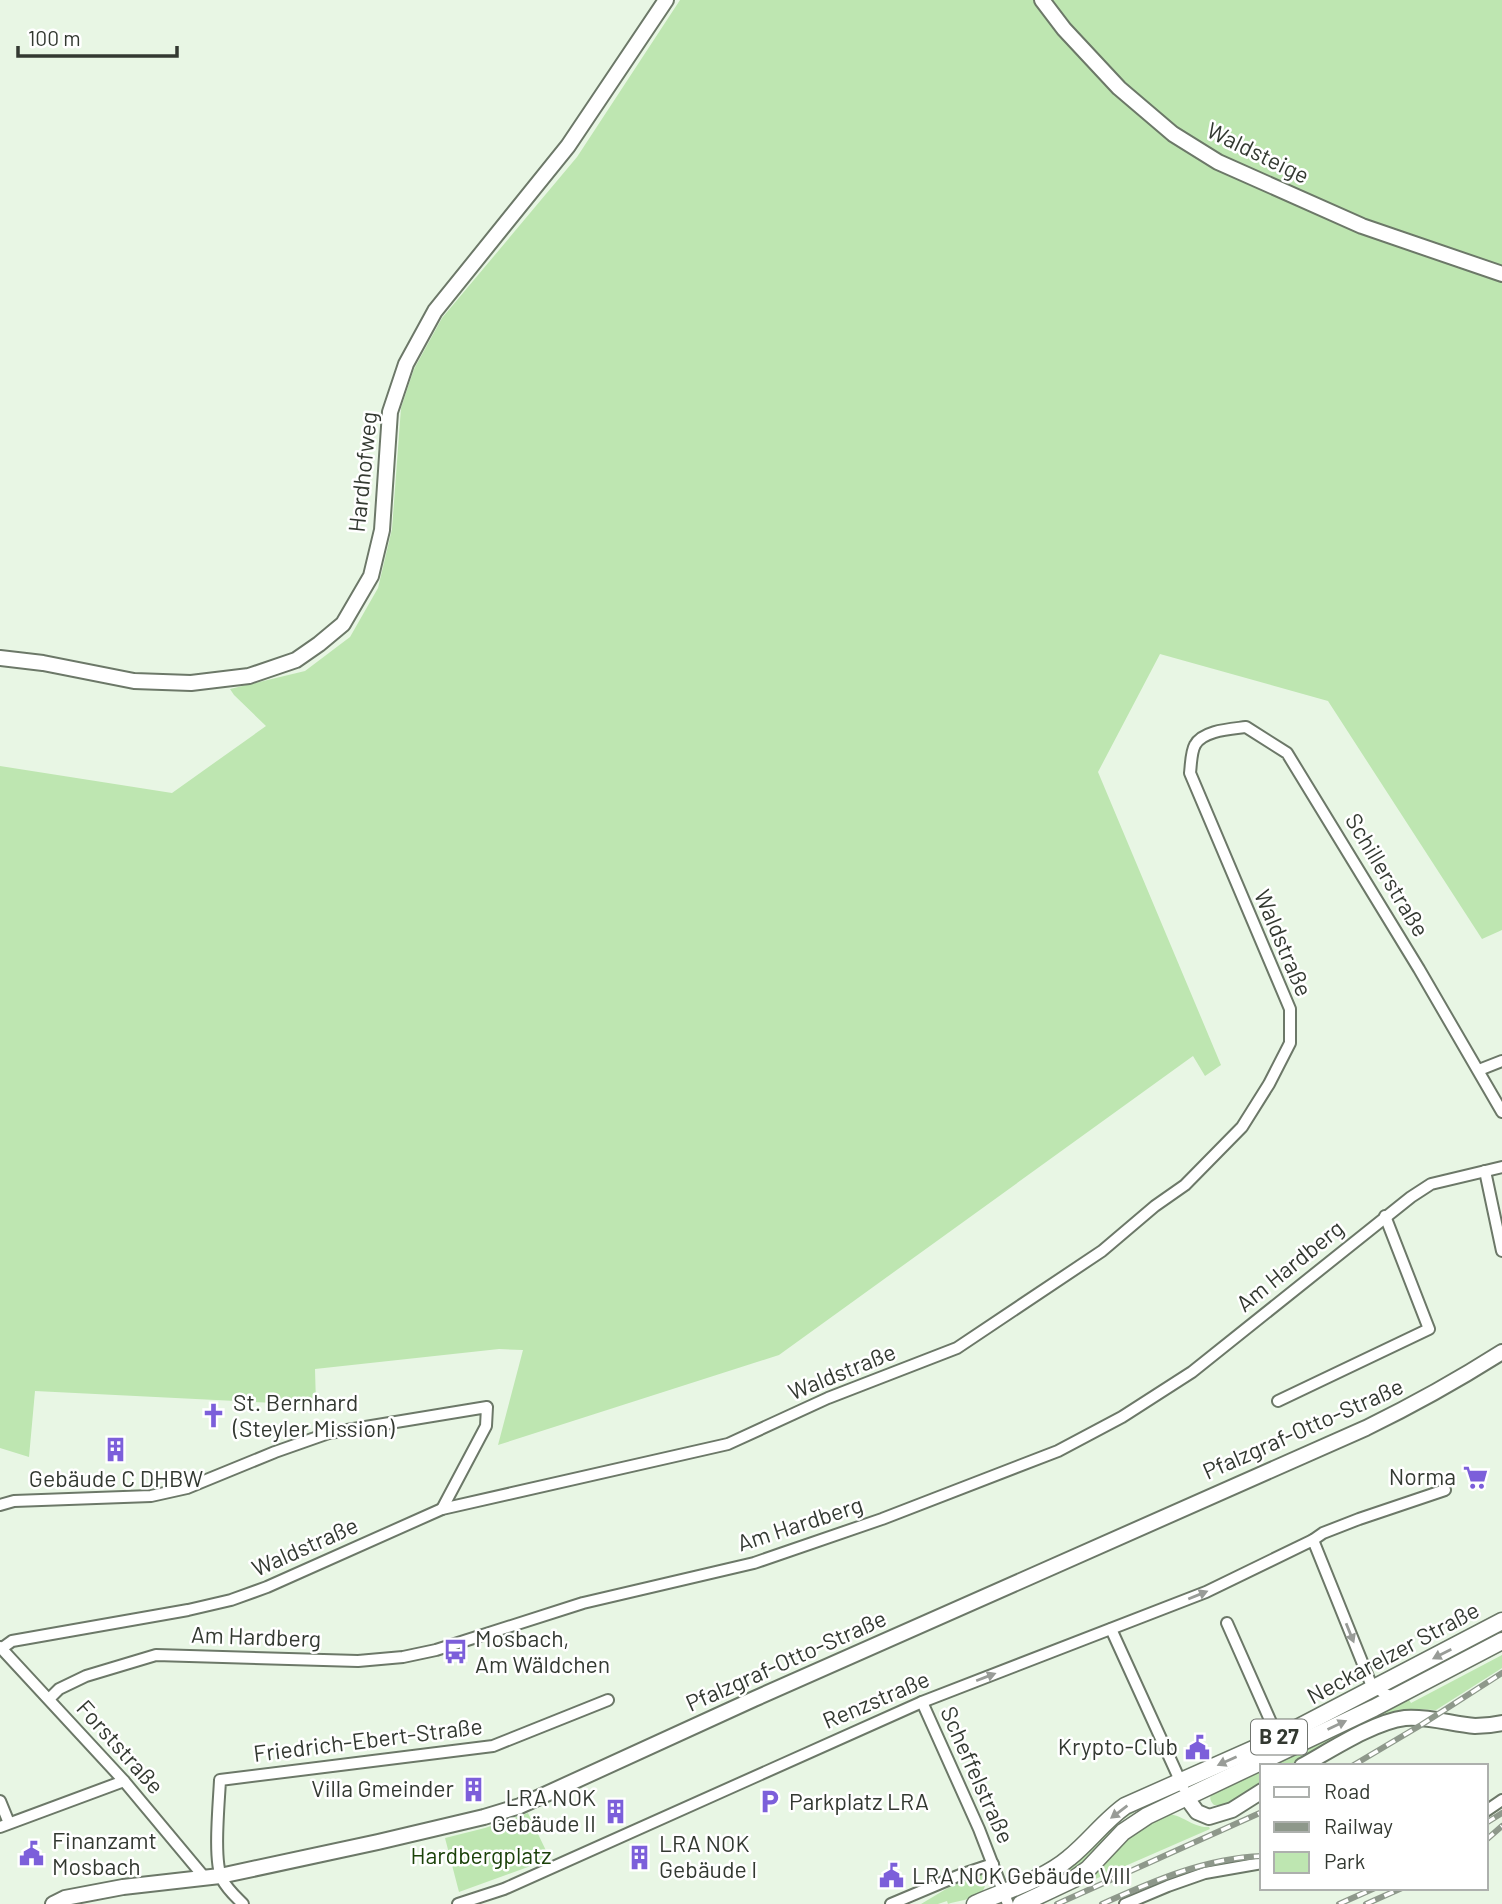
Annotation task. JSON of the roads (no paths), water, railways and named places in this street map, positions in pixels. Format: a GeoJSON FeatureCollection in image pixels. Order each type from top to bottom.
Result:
{"type":"FeatureCollection","features":[{"type":"Feature","properties":{"kind":"main road","name":"Neckarelzer Straße"},"geometry":{"type":"LineString","coordinates":[[975,1904],[1005,1898],[1058,1866],[1116,1813],[1177,1773],[1279,1738],[1502,1621]]}},
{"type":"Feature","properties":{"kind":"main road","name":"B 27"},"geometry":{"type":"LineString","coordinates":[[1021,1904],[1074,1879],[1123,1832],[1147,1816],[1394,1697],[1502,1641]]}},
{"type":"Feature","properties":{"kind":"street","name":"Hardhofweg"},"geometry":{"type":"LineString","coordinates":[[0,657],[134,681],[191,683],[249,676],[296,660],[343,624],[371,576],[374,565],[382,530],[390,412],[406,364],[435,311],[568,146],[666,0]]}},
{"type":"Feature","properties":{"kind":"street","name":"Waldsteige"},"geometry":{"type":"LineString","coordinates":[[1042,0],[1064,29],[1119,88],[1173,134],[1217,162],[1362,226],[1502,274]]}},
{"type":"Feature","properties":{"kind":"street","name":"Schillerstraße"},"geometry":{"type":"LineString","coordinates":[[1194,746],[1217,731],[1246,727],[1287,753],[1419,969],[1502,1112]]}},
{"type":"Feature","properties":{"kind":"street","name":"Waldstraße"},"geometry":{"type":"LineString","coordinates":[[1,1648],[12,1641],[231,1600],[267,1587],[442,1509],[728,1444],[828,1398],[957,1348],[1102,1251],[1155,1206],[1185,1185],[1242,1127],[1290,1043],[1290,1009],[1190,773],[1194,746]]}},
{"type":"Feature","properties":{"kind":"street"},"geometry":{"type":"LineString","coordinates":[[1479,1070],[1502,1061]]}},
{"type":"Feature","properties":{"kind":"street","name":"Am Hardberg"},"geometry":{"type":"LineString","coordinates":[[49,1699],[59,1689],[86,1676],[156,1655],[358,1661],[403,1657],[436,1650],[583,1603],[754,1563],[882,1518],[1058,1451],[1122,1416],[1192,1372],[1411,1196],[1431,1184],[1502,1167]]}},
{"type":"Feature","properties":{"kind":"street"},"geometry":{"type":"LineString","coordinates":[[1485,1171],[1502,1251]]}},
{"type":"Feature","properties":{"kind":"street"},"geometry":{"type":"LineString","coordinates":[[1278,1401],[1429,1329],[1413,1282],[1385,1216]]}},
{"type":"Feature","properties":{"kind":"street","name":"Pfalzgraf-Otto-Straße"},"geometry":{"type":"LineString","coordinates":[[52,1904],[65,1898],[123,1887],[220,1876],[378,1842],[520,1806],[754,1699],[1366,1428],[1407,1409],[1502,1352]]}},
{"type":"Feature","properties":{"kind":"street"},"geometry":{"type":"LineString","coordinates":[[0,1505],[14,1501],[151,1496],[187,1488],[329,1433],[487,1407],[486,1426],[442,1509]]}},
{"type":"Feature","properties":{"kind":"street","name":"Renzstraße"},"geometry":{"type":"LineString","coordinates":[[458,1904],[499,1891],[922,1702],[1206,1592],[1323,1533],[1445,1490]]}},
{"type":"Feature","properties":{"kind":"street"},"geometry":{"type":"LineString","coordinates":[[1313,1540],[1371,1684],[1394,1697]]}},
{"type":"Feature","properties":{"kind":"street"},"geometry":{"type":"LineString","coordinates":[[1227,1623],[1279,1738]]}},
{"type":"Feature","properties":{"kind":"street"},"geometry":{"type":"LineString","coordinates":[[1111,1629],[1186,1797],[1197,1812],[1209,1817],[1233,1810],[1260,1792]]}},
{"type":"Feature","properties":{"kind":"street","name":"Forststraße"},"geometry":{"type":"LineString","coordinates":[[1,1648],[124,1781],[205,1878]]}},
{"type":"Feature","properties":{"kind":"street","name":"Friedrich-Ebert-Straße"},"geometry":{"type":"LineString","coordinates":[[220,1876],[217,1840],[220,1780],[493,1746],[608,1700]]}},
{"type":"Feature","properties":{"kind":"street","name":"Scheffelstraße"},"geometry":{"type":"LineString","coordinates":[[922,1702],[979,1829],[1005,1898]]}},
{"type":"Feature","properties":{"kind":"street"},"geometry":{"type":"LineString","coordinates":[[1306,1764],[1360,1734],[1406,1718],[1476,1726],[1502,1723]]}},
{"type":"Feature","properties":{"kind":"street"},"geometry":{"type":"LineString","coordinates":[[0,1801],[4,1825],[124,1781]]}},
{"type":"Feature","properties":{"kind":"street"},"geometry":{"type":"LineString","coordinates":[[1125,1904],[1194,1876],[1260,1863]]}},
{"type":"Feature","properties":{"kind":"street"},"geometry":{"type":"LineString","coordinates":[[891,1904],[993,1864]]}},
{"type":"Feature","properties":{"kind":"street"},"geometry":{"type":"LineString","coordinates":[[220,1876],[230,1892],[243,1904]]}},
{"type":"Feature","properties":{"kind":"street"},"geometry":{"type":"LineString","coordinates":[[499,1891],[502,1904]]}},
{"type":"Feature","properties":{"kind":"railway"},"geometry":{"type":"LineString","coordinates":[[1355,1764],[1502,1673]]}},
{"type":"Feature","properties":{"kind":"railway"},"geometry":{"type":"LineString","coordinates":[[1057,1904],[1260,1813]]}},
{"type":"Feature","properties":{"kind":"railway"},"geometry":{"type":"LineString","coordinates":[[1488,1822],[1502,1813]]}},
{"type":"Feature","properties":{"kind":"railway"},"geometry":{"type":"LineString","coordinates":[[1488,1838],[1502,1826]]}},
{"type":"Feature","properties":{"kind":"railway"},"geometry":{"type":"LineString","coordinates":[[1102,1904],[1160,1879],[1200,1866],[1260,1856]]}},
{"type":"Feature","properties":{"kind":"railway"},"geometry":{"type":"LineString","coordinates":[[1339,1904],[1370,1890]]}},
{"type":"Feature","properties":{"kind":"railway"},"geometry":{"type":"LineString","coordinates":[[1366,1904],[1398,1890]]}},
{"type":"Feature","properties":{"kind":"place","name":"St. Bernhard (Steyler Mission)"},"geometry":{"type":"Point","coordinates":[213,1416]}},
{"type":"Feature","properties":{"kind":"place","name":"Gebäude C DHBW"},"geometry":{"type":"Point","coordinates":[116,1449]}},
{"type":"Feature","properties":{"kind":"place","name":"Norma"},"geometry":{"type":"Point","coordinates":[1476,1477]}},
{"type":"Feature","properties":{"kind":"place","name":"Mosbach, Am Wäldchen"},"geometry":{"type":"Point","coordinates":[455,1652]}},
{"type":"Feature","properties":{"kind":"place","name":"Krypto-Club"},"geometry":{"type":"Point","coordinates":[1198,1747]}},
{"type":"Feature","properties":{"kind":"place","name":"Villa Gmeinder"},"geometry":{"type":"Point","coordinates":[474,1789]}},
{"type":"Feature","properties":{"kind":"place","name":"Parkplatz LRA"},"geometry":{"type":"Point","coordinates":[769,1802]}},
{"type":"Feature","properties":{"kind":"place","name":"LRA NOK Gebäude II"},"geometry":{"type":"Point","coordinates":[616,1811]}},
{"type":"Feature","properties":{"kind":"place","name":"Finanzamt Mosbach"},"geometry":{"type":"Point","coordinates":[32,1854]}},
{"type":"Feature","properties":{"kind":"place","name":"LRA NOK Gebäude I"},"geometry":{"type":"Point","coordinates":[639,1857]}},
{"type":"Feature","properties":{"kind":"place","name":"LRA NOK Gebäude VIII"},"geometry":{"type":"Point","coordinates":[892,1876]}},
{"type":"Feature","properties":{"kind":"park label","name":"Hardbergplatz"},"geometry":{"type":"Point","coordinates":[481,1856]}}]}
